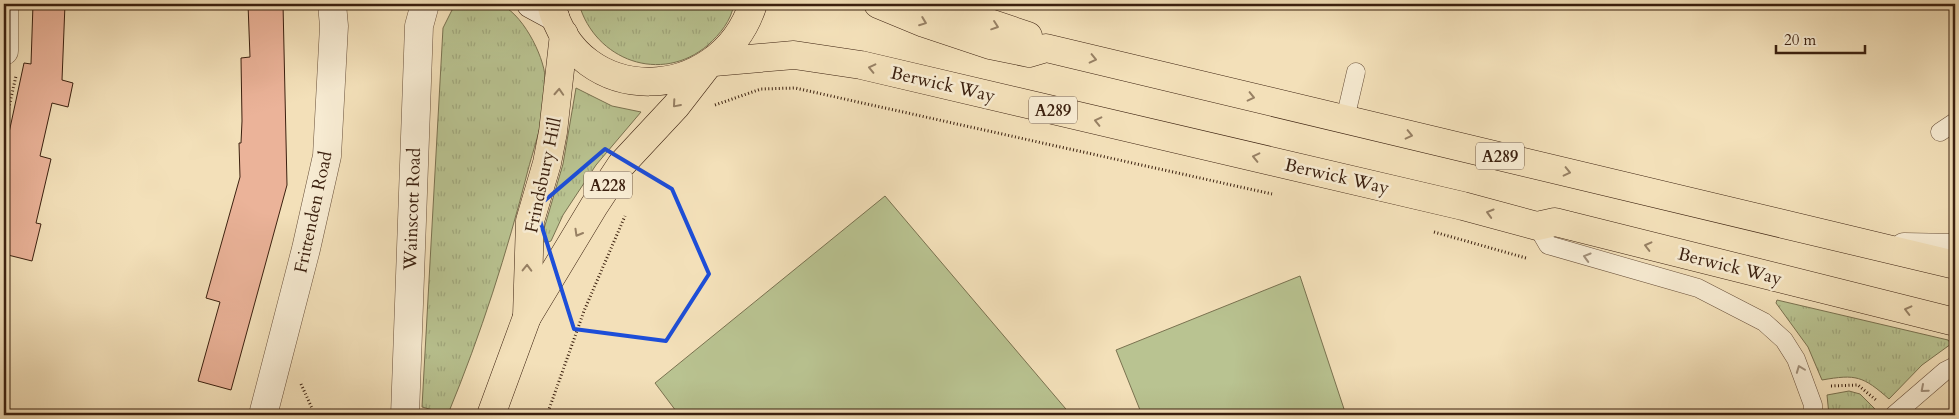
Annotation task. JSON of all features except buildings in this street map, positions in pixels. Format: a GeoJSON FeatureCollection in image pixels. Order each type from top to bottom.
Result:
{"type":"FeatureCollection","features":[{"type":"Feature","properties":{"kind":"main road","name":"A228"},"geometry":{"type":"LineString","coordinates":[[556,18],[575,49],[590,62],[615,76],[633,81],[672,80],[711,64],[739,35],[753,4]]}},
{"type":"Feature","properties":{"kind":"main road","name":"A289"},"geometry":{"type":"LineString","coordinates":[[878,4],[924,23],[990,45],[1029,52],[1046,48],[1955,265]]}},
{"type":"Feature","properties":{"kind":"main road","name":"A289"},"geometry":{"type":"LineString","coordinates":[[933,4],[1035,38],[1046,48]]}},
{"type":"Feature","properties":{"kind":"main road","name":"Frindsbury Hill"},"geometry":{"type":"LineString","coordinates":[[527,317],[530,221],[547,163],[553,132],[556,18]]}},
{"type":"Feature","properties":{"kind":"main road","name":"Berwick Way"},"geometry":{"type":"LineString","coordinates":[[711,64],[794,56],[862,65],[1463,206],[1537,226],[1555,222],[1955,322]]}},
{"type":"Feature","properties":{"kind":"main road","name":"Frindsbury Hill"},"geometry":{"type":"LineString","coordinates":[[490,415],[527,317],[621,165],[676,106],[711,64]]}},
{"type":"Feature","properties":{"kind":"street"},"geometry":{"type":"LineString","coordinates":[[4,4],[4,52]]}},
{"type":"Feature","properties":{"kind":"street","name":"Frittenden Road"},"geometry":{"type":"LineString","coordinates":[[263,415],[306,249],[327,156],[334,26],[332,4]]}},
{"type":"Feature","properties":{"kind":"street","name":"Wainscott Road"},"geometry":{"type":"LineString","coordinates":[[405,415],[419,26],[425,4]]}},
{"type":"Feature","properties":{"kind":"street"},"geometry":{"type":"LineString","coordinates":[[531,4],[556,18]]}},
{"type":"Feature","properties":{"kind":"street"},"geometry":{"type":"LineString","coordinates":[[1880,247],[1955,248]]}},
{"type":"Feature","properties":{"kind":"lane"},"geometry":{"type":"LineString","coordinates":[[1345,119],[1356,72]]}},
{"type":"Feature","properties":{"kind":"lane"},"geometry":{"type":"LineString","coordinates":[[1940,132],[1955,122]]}},
{"type":"Feature","properties":{"kind":"lane"},"geometry":{"type":"LineString","coordinates":[[1537,226],[1548,246],[1698,288],[1764,322],[1784,340],[1796,359],[1811,399],[1814,415]]}},
{"type":"Feature","properties":{"kind":"lane"},"geometry":{"type":"LineString","coordinates":[[1888,410],[1955,366]]}},
{"type":"Feature","properties":{"kind":"path"},"geometry":{"type":"LineString","coordinates":[[714,106],[721,102],[761,90],[795,88],[1274,194]]}},
{"type":"Feature","properties":{"kind":"path"},"geometry":{"type":"LineString","coordinates":[[547,415],[584,311],[626,212]]}},
{"type":"Feature","properties":{"kind":"path"},"geometry":{"type":"LineString","coordinates":[[1429,230],[1533,260]]}},
{"type":"Feature","properties":{"kind":"path"},"geometry":{"type":"LineString","coordinates":[[1828,387],[1858,385],[1888,410]]}},
{"type":"Feature","properties":{"kind":"highlighted area"},"geometry":{"type":"Polygon","coordinates":[[[605,149],[672,189],[709,274],[666,341],[574,329],[536,208],[605,149]]]}},
{"type":"Feature","properties":{"kind":"green space"},"geometry":{"type":"Polygon","coordinates":[[[480,2],[498,4],[507,8],[523,24],[536,46],[544,68],[545,101],[541,124],[502,263],[482,324],[448,414],[422,407],[443,28],[452,10],[461,4],[480,2]]]}},
{"type":"Feature","properties":{"kind":"green space"},"geometry":{"type":"Polygon","coordinates":[[[579,4],[734,4],[724,27],[708,45],[690,57],[670,63],[651,64],[632,60],[614,52],[599,40],[587,23],[579,4]]]}},
{"type":"Feature","properties":{"kind":"green space"},"geometry":{"type":"Polygon","coordinates":[[[576,88],[612,106],[641,112],[596,165],[563,215],[551,241],[546,243],[541,239],[563,164],[576,88]]]}},
{"type":"Feature","properties":{"kind":"green space"},"geometry":{"type":"Polygon","coordinates":[[[885,196],[1071,415],[679,415],[655,383],[885,196]]]}},
{"type":"Feature","properties":{"kind":"green space"},"geometry":{"type":"Polygon","coordinates":[[[1300,276],[1346,415],[1142,415],[1116,350],[1300,276]]]}},
{"type":"Feature","properties":{"kind":"green space"},"geometry":{"type":"Polygon","coordinates":[[[1777,300],[1948,340],[1951,344],[1922,365],[1889,399],[1872,385],[1851,377],[1822,380],[1808,347],[1776,303],[1777,300]]]}},
{"type":"Feature","properties":{"kind":"green space"},"geometry":{"type":"Polygon","coordinates":[[[1849,391],[1860,394],[1878,412],[1874,415],[1829,415],[1827,395],[1849,391]]]}}]}
